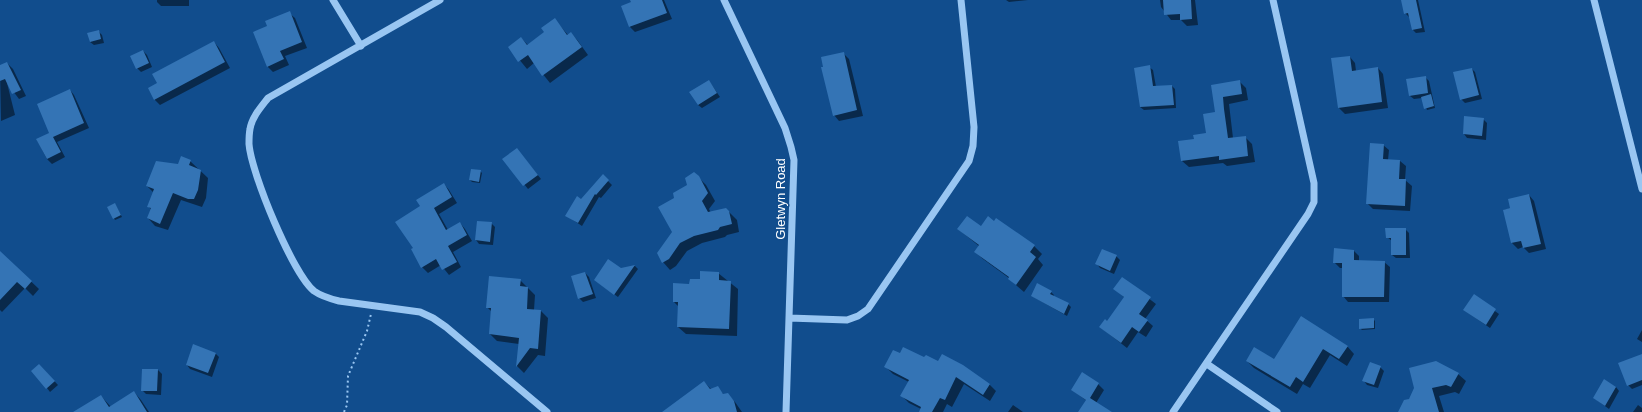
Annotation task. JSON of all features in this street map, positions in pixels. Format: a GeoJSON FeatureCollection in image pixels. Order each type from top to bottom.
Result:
{"type":"FeatureCollection","features":[{"type":"Feature","properties":{"kind":"street"},"geometry":{"type":"LineString","coordinates":[[333,0],[361,46]]}},
{"type":"Feature","properties":{"kind":"street"},"geometry":{"type":"LineString","coordinates":[[440,0],[268,98],[253,119],[250,129],[249,145],[259,185],[280,235],[303,279],[314,291],[327,298],[420,312],[433,318],[446,327],[547,412]]}},
{"type":"Feature","properties":{"kind":"street","name":"Gletwyn Road"},"geometry":{"type":"LineString","coordinates":[[724,0],[784,128],[791,147],[794,172],[786,412]]}},
{"type":"Feature","properties":{"kind":"street"},"geometry":{"type":"LineString","coordinates":[[789,318],[847,320],[858,316],[868,309],[969,162],[973,146],[974,127],[961,0]]}},
{"type":"Feature","properties":{"kind":"street"},"geometry":{"type":"LineString","coordinates":[[1173,412],[1308,214],[1314,202],[1314,183],[1272,0]]}},
{"type":"Feature","properties":{"kind":"street"},"geometry":{"type":"LineString","coordinates":[[1594,0],[1642,190]]}},
{"type":"Feature","properties":{"kind":"street"},"geometry":{"type":"LineString","coordinates":[[1207,364],[1277,412]]}},
{"type":"Feature","properties":{"kind":"path"},"geometry":{"type":"LineString","coordinates":[[344,412],[347,405],[348,376],[367,331],[373,305]]}},
{"type":"Feature","properties":{"kind":"building"},"geometry":{"type":"Polygon","coordinates":[[[630,0],[662,0],[667,13],[629,27],[621,6],[631,2],[630,0]]]}},
{"type":"Feature","properties":{"kind":"building"},"geometry":{"type":"Polygon","coordinates":[[[1163,0],[1191,0],[1192,19],[1180,20],[1180,14],[1164,15],[1163,0]]]}},
{"type":"Feature","properties":{"kind":"building"},"geometry":{"type":"Polygon","coordinates":[[[1401,0],[1416,0],[1422,28],[1412,30],[1408,13],[1404,14],[1401,0]]]}},
{"type":"Feature","properties":{"kind":"building"},"geometry":{"type":"Polygon","coordinates":[[[290,11],[302,42],[280,51],[284,59],[267,67],[253,32],[267,26],[265,21],[290,11]]]}},
{"type":"Feature","properties":{"kind":"building"},"geometry":{"type":"Polygon","coordinates":[[[555,18],[567,35],[571,32],[582,47],[542,76],[528,55],[518,62],[508,47],[521,37],[527,45],[544,32],[541,28],[555,18]]]}},
{"type":"Feature","properties":{"kind":"building"},"geometry":{"type":"Polygon","coordinates":[[[99,30],[101,39],[90,42],[87,33],[99,30]]]}},
{"type":"Feature","properties":{"kind":"building"},"geometry":{"type":"Polygon","coordinates":[[[214,41],[225,62],[154,100],[148,88],[157,83],[152,74],[214,41]]]}},
{"type":"Feature","properties":{"kind":"building"},"geometry":{"type":"Polygon","coordinates":[[[143,50],[149,63],[136,69],[130,56],[143,50]]]}},
{"type":"Feature","properties":{"kind":"building"},"geometry":{"type":"Polygon","coordinates":[[[844,52],[857,110],[833,116],[821,67],[823,67],[821,57],[844,52]]]}},
{"type":"Feature","properties":{"kind":"building"},"geometry":{"type":"Polygon","coordinates":[[[1350,56],[1352,71],[1378,67],[1382,102],[1338,108],[1331,58],[1350,56]]]}},
{"type":"Feature","properties":{"kind":"building"},"geometry":{"type":"Polygon","coordinates":[[[7,62],[21,90],[12,94],[5,79],[0,81],[0,65],[7,62]]]}},
{"type":"Feature","properties":{"kind":"building"},"geometry":{"type":"Polygon","coordinates":[[[1150,65],[1153,86],[1172,85],[1174,105],[1140,107],[1134,68],[1150,65]]]}},
{"type":"Feature","properties":{"kind":"building"},"geometry":{"type":"Polygon","coordinates":[[[1472,68],[1479,95],[1460,100],[1453,72],[1472,68]]]}},
{"type":"Feature","properties":{"kind":"building"},"geometry":{"type":"Polygon","coordinates":[[[1426,76],[1428,93],[1409,96],[1406,79],[1426,76]]]}},
{"type":"Feature","properties":{"kind":"building"},"geometry":{"type":"Polygon","coordinates":[[[709,80],[717,93],[698,105],[689,92],[709,80]]]}},
{"type":"Feature","properties":{"kind":"building"},"geometry":{"type":"Polygon","coordinates":[[[1240,80],[1242,94],[1223,97],[1224,109],[1228,138],[1246,136],[1248,156],[1219,160],[1219,156],[1181,161],[1178,141],[1194,139],[1193,135],[1206,133],[1203,114],[1215,112],[1211,85],[1240,80]]]}},
{"type":"Feature","properties":{"kind":"building"},"geometry":{"type":"Polygon","coordinates":[[[70,89],[84,123],[53,137],[61,152],[47,159],[36,139],[49,133],[37,104],[70,89]]]}},
{"type":"Feature","properties":{"kind":"building"},"geometry":{"type":"Polygon","coordinates":[[[1431,94],[1434,106],[1424,109],[1421,97],[1431,94]]]}},
{"type":"Feature","properties":{"kind":"building"},"geometry":{"type":"Polygon","coordinates":[[[1464,116],[1484,118],[1482,136],[1463,134],[1464,116]]]}},
{"type":"Feature","properties":{"kind":"building"},"geometry":{"type":"Polygon","coordinates":[[[1370,143],[1384,144],[1383,159],[1400,160],[1399,179],[1406,179],[1405,206],[1366,204],[1370,143]]]}},
{"type":"Feature","properties":{"kind":"building"},"geometry":{"type":"Polygon","coordinates":[[[517,148],[538,175],[523,186],[502,159],[517,148]]]}},
{"type":"Feature","properties":{"kind":"building"},"geometry":{"type":"Polygon","coordinates":[[[181,156],[191,160],[189,165],[201,170],[198,190],[194,199],[188,199],[173,193],[160,224],[147,218],[151,208],[147,207],[154,189],[146,186],[156,161],[178,164],[181,156]]]}},
{"type":"Feature","properties":{"kind":"building"},"geometry":{"type":"Polygon","coordinates":[[[471,169],[481,170],[479,182],[469,180],[471,169]]]}},
{"type":"Feature","properties":{"kind":"building"},"geometry":{"type":"Polygon","coordinates":[[[694,172],[699,176],[708,193],[702,201],[708,212],[726,208],[729,211],[732,224],[720,227],[718,230],[694,236],[680,243],[669,259],[662,263],[657,253],[672,232],[658,207],[674,198],[673,193],[687,185],[685,178],[694,172]]]}},
{"type":"Feature","properties":{"kind":"building"},"geometry":{"type":"Polygon","coordinates":[[[603,174],[609,180],[596,195],[595,194],[578,223],[565,216],[577,196],[581,199],[603,174]]]}},
{"type":"Feature","properties":{"kind":"building"},"geometry":{"type":"Polygon","coordinates":[[[444,183],[452,197],[434,208],[446,230],[460,222],[467,235],[448,246],[457,262],[442,270],[436,259],[421,268],[411,249],[413,248],[395,222],[420,206],[416,200],[444,183]]]}},
{"type":"Feature","properties":{"kind":"building"},"geometry":{"type":"Polygon","coordinates":[[[1529,194],[1541,244],[1523,248],[1521,241],[1511,243],[1503,210],[1510,208],[1508,199],[1529,194]]]}},
{"type":"Feature","properties":{"kind":"building"},"geometry":{"type":"Polygon","coordinates":[[[115,203],[121,215],[113,219],[107,207],[115,203]]]}},
{"type":"Feature","properties":{"kind":"building"},"geometry":{"type":"Polygon","coordinates":[[[967,216],[981,226],[988,216],[994,221],[996,218],[1035,245],[1030,252],[1036,257],[1016,285],[1008,279],[1009,277],[974,252],[979,245],[957,229],[967,216]]]}},
{"type":"Feature","properties":{"kind":"building"},"geometry":{"type":"Polygon","coordinates":[[[477,221],[492,222],[490,242],[475,240],[477,221]]]}},
{"type":"Feature","properties":{"kind":"building"},"geometry":{"type":"Polygon","coordinates":[[[1385,228],[1406,228],[1406,255],[1391,255],[1391,238],[1386,238],[1385,228]]]}},
{"type":"Feature","properties":{"kind":"building"},"geometry":{"type":"Polygon","coordinates":[[[1334,248],[1354,250],[1354,260],[1385,261],[1384,297],[1342,297],[1342,263],[1333,263],[1334,248]]]}},
{"type":"Feature","properties":{"kind":"building"},"geometry":{"type":"Polygon","coordinates":[[[1102,249],[1117,255],[1110,271],[1095,264],[1102,249]]]}},
{"type":"Feature","properties":{"kind":"building"},"geometry":{"type":"Polygon","coordinates":[[[0,251],[32,281],[25,289],[17,282],[0,300],[0,251]]]}},
{"type":"Feature","properties":{"kind":"building"},"geometry":{"type":"Polygon","coordinates":[[[608,259],[621,268],[635,265],[614,295],[594,280],[608,259]]]}},
{"type":"Feature","properties":{"kind":"building"},"geometry":{"type":"Polygon","coordinates":[[[700,271],[719,272],[719,280],[731,281],[729,329],[677,327],[678,302],[673,302],[673,283],[689,284],[690,279],[700,279],[700,271]]]}},
{"type":"Feature","properties":{"kind":"building"},"geometry":{"type":"Polygon","coordinates":[[[585,272],[593,294],[578,299],[571,276],[585,272]]]}},
{"type":"Feature","properties":{"kind":"building"},"geometry":{"type":"Polygon","coordinates":[[[489,276],[521,279],[520,286],[528,287],[527,309],[541,310],[538,349],[530,348],[516,367],[519,338],[489,334],[491,308],[486,308],[489,276]]]}},
{"type":"Feature","properties":{"kind":"building"},"geometry":{"type":"Polygon","coordinates":[[[1122,277],[1151,297],[1139,314],[1148,320],[1139,332],[1132,327],[1121,343],[1099,327],[1105,319],[1107,321],[1124,297],[1113,289],[1122,277]]]}},
{"type":"Feature","properties":{"kind":"building"},"geometry":{"type":"Polygon","coordinates":[[[1037,283],[1052,291],[1050,294],[1069,303],[1064,314],[1031,296],[1037,283]]]}},
{"type":"Feature","properties":{"kind":"building"},"geometry":{"type":"Polygon","coordinates":[[[1474,294],[1496,309],[1486,325],[1463,310],[1474,294]]]}},
{"type":"Feature","properties":{"kind":"building"},"geometry":{"type":"Polygon","coordinates":[[[1301,316],[1348,346],[1339,359],[1323,349],[1303,382],[1296,377],[1290,387],[1246,361],[1254,347],[1274,359],[1301,316]]]}},
{"type":"Feature","properties":{"kind":"building"},"geometry":{"type":"Polygon","coordinates":[[[1374,318],[1374,328],[1359,329],[1359,319],[1374,318]]]}},
{"type":"Feature","properties":{"kind":"building"},"geometry":{"type":"Polygon","coordinates":[[[193,344],[216,353],[208,373],[186,365],[193,344]]]}},
{"type":"Feature","properties":{"kind":"building"},"geometry":{"type":"Polygon","coordinates":[[[903,347],[924,357],[926,355],[938,361],[942,354],[963,365],[990,384],[983,395],[956,377],[945,400],[940,398],[932,412],[919,412],[921,407],[900,396],[909,380],[884,367],[893,350],[900,353],[903,347]]]}},
{"type":"Feature","properties":{"kind":"building"},"geometry":{"type":"Polygon","coordinates":[[[1642,354],[1642,380],[1627,386],[1618,363],[1642,354]]]}},
{"type":"Feature","properties":{"kind":"building"},"geometry":{"type":"Polygon","coordinates":[[[1436,361],[1459,373],[1451,387],[1446,385],[1432,388],[1439,412],[1398,412],[1404,400],[1409,399],[1414,388],[1409,368],[1436,361]]]}},
{"type":"Feature","properties":{"kind":"building"},"geometry":{"type":"Polygon","coordinates":[[[1370,362],[1381,366],[1374,385],[1362,381],[1370,362]]]}},
{"type":"Feature","properties":{"kind":"building"},"geometry":{"type":"Polygon","coordinates":[[[39,364],[55,381],[46,389],[31,371],[39,364]]]}},
{"type":"Feature","properties":{"kind":"building"},"geometry":{"type":"Polygon","coordinates":[[[142,369],[158,369],[157,391],[141,391],[142,369]]]}},
{"type":"Feature","properties":{"kind":"building"},"geometry":{"type":"Polygon","coordinates":[[[1082,372],[1099,383],[1090,398],[1112,412],[1078,412],[1086,400],[1071,390],[1082,372]]]}},
{"type":"Feature","properties":{"kind":"building"},"geometry":{"type":"Polygon","coordinates":[[[1604,379],[1616,387],[1605,406],[1593,398],[1604,379]]]}},
{"type":"Feature","properties":{"kind":"building"},"geometry":{"type":"Polygon","coordinates":[[[704,381],[710,389],[718,386],[723,394],[728,393],[734,401],[737,412],[662,412],[704,381]]]}},
{"type":"Feature","properties":{"kind":"building"},"geometry":{"type":"Polygon","coordinates":[[[134,391],[147,412],[73,412],[101,395],[109,407],[134,391]]]}}]}
